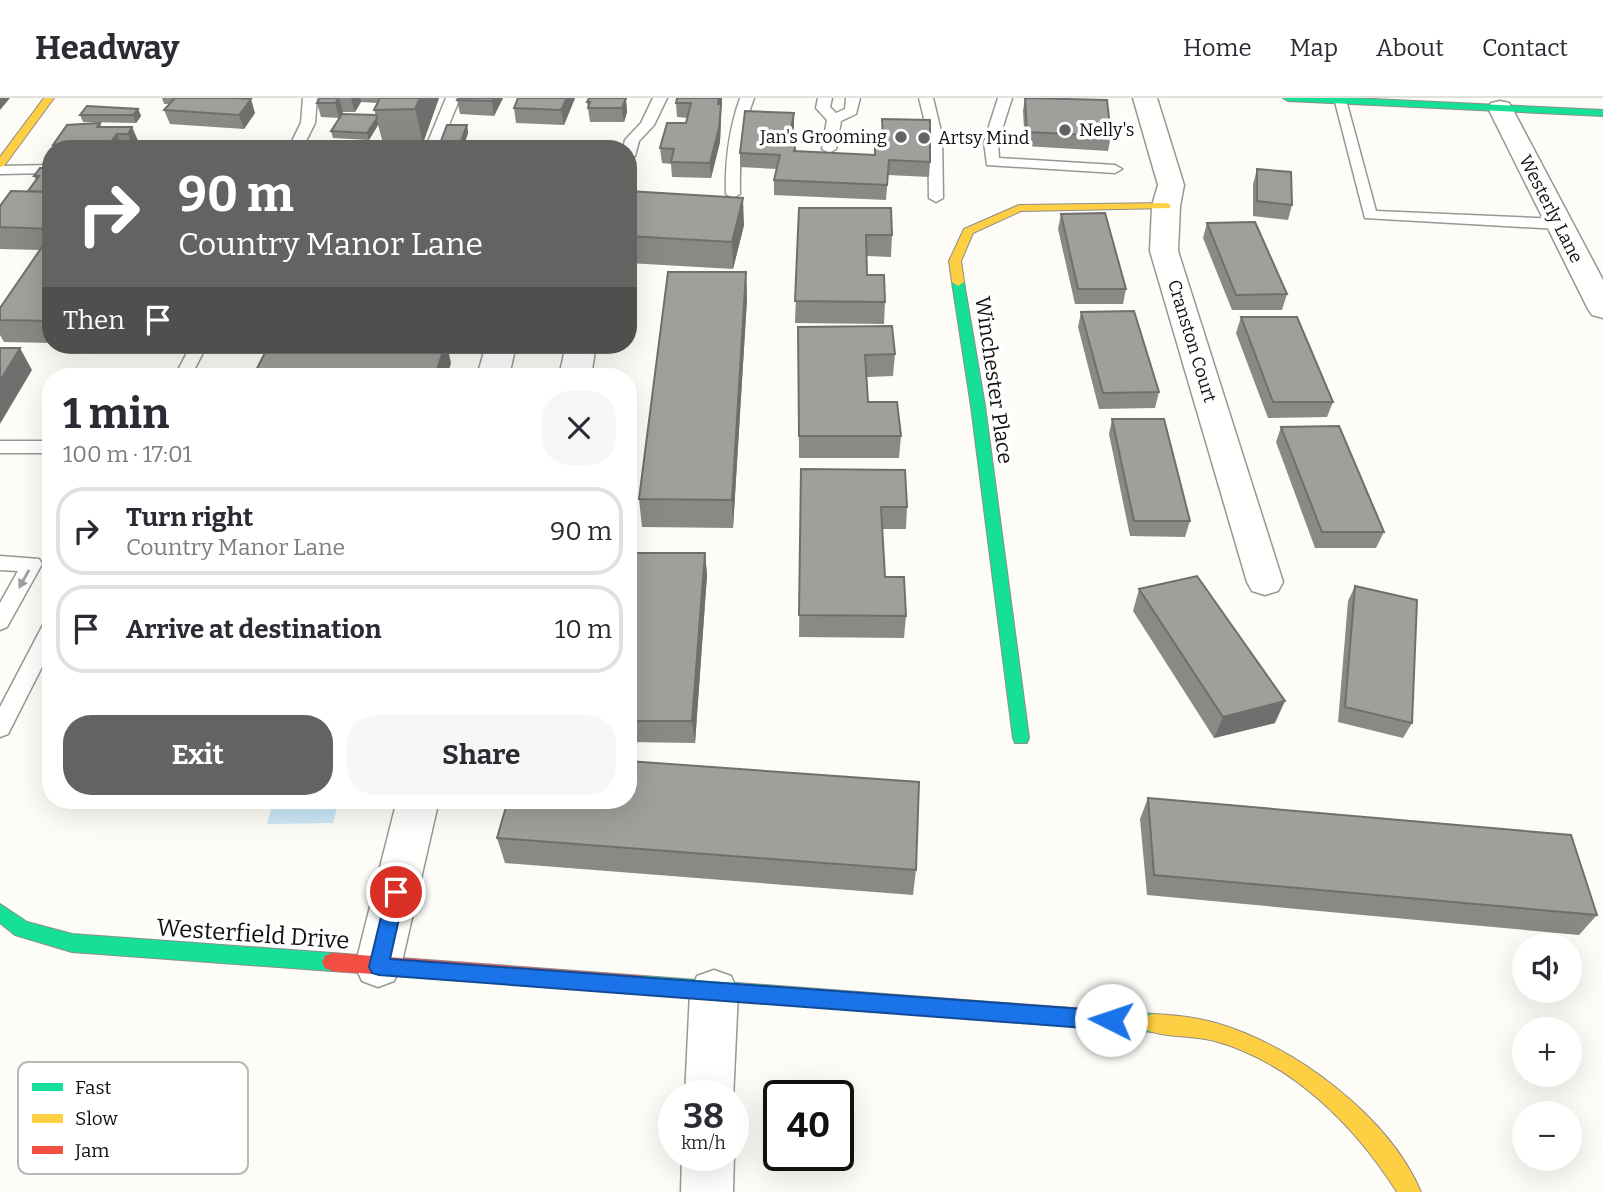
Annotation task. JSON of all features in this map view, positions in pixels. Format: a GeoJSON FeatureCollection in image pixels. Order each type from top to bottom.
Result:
{"type":"FeatureCollection","features":[{"type":"Feature","properties":{"kind":"street"},"geometry":{"type":"LineString","coordinates":[[2,161],[49,98]]}},
{"type":"Feature","properties":{"kind":"street","name":"Cranston Court"},"geometry":{"type":"LineString","coordinates":[[1146,98],[1171,185],[1166,206],[1164,251],[1265,582]]}},
{"type":"Feature","properties":{"kind":"street"},"geometry":{"type":"LineString","coordinates":[[1288,98],[1603,113]]}},
{"type":"Feature","properties":{"kind":"street","name":"Westerly Lane"},"geometry":{"type":"LineString","coordinates":[[1500,108],[1603,309]]}},
{"type":"Feature","properties":{"kind":"street","name":"Winchester Place"},"geometry":{"type":"LineString","coordinates":[[1021,738],[978,406],[955,261],[968,231],[1019,208],[1166,206]]}},
{"type":"Feature","properties":{"kind":"street"},"geometry":{"type":"LineString","coordinates":[[379,967],[416,809]]}},
{"type":"Feature","properties":{"kind":"street","name":"Westerfield Drive"},"geometry":{"type":"LineString","coordinates":[[0,912],[22,929],[72,943],[1191,1026],[1237,1039],[1281,1061],[1331,1097],[1371,1136],[1410,1192]]}},
{"type":"Feature","properties":{"kind":"street"},"geometry":{"type":"LineString","coordinates":[[710,1080],[713,992]]}},
{"type":"Feature","properties":{"kind":"street"},"geometry":{"type":"LineString","coordinates":[[706,1192],[707,1171]]}},
{"type":"Feature","properties":{"kind":"lane"},"geometry":{"type":"LineString","coordinates":[[300,140],[308,123],[310,98]]}},
{"type":"Feature","properties":{"kind":"lane"},"geometry":{"type":"LineString","coordinates":[[436,140],[453,98]]}},
{"type":"Feature","properties":{"kind":"lane"},"geometry":{"type":"LineString","coordinates":[[632,140],[647,125],[660,98]]}},
{"type":"Feature","properties":{"kind":"lane"},"geometry":{"type":"LineString","coordinates":[[733,194],[732,167],[737,126],[747,98]]}},
{"type":"Feature","properties":{"kind":"lane"},"geometry":{"type":"LineString","coordinates":[[825,98],[823,108],[834,119]]}},
{"type":"Feature","properties":{"kind":"lane"},"geometry":{"type":"LineString","coordinates":[[834,119],[851,111],[853,98]]}},
{"type":"Feature","properties":{"kind":"lane"},"geometry":{"type":"LineString","coordinates":[[926,98],[935,135],[936,198]]}},
{"type":"Feature","properties":{"kind":"lane"},"geometry":{"type":"LineString","coordinates":[[1005,98],[991,142],[992,162],[1115,169]]}},
{"type":"Feature","properties":{"kind":"lane"},"geometry":{"type":"LineString","coordinates":[[1339,100],[1370,215],[1559,225]]}},
{"type":"Feature","properties":{"kind":"lane"},"geometry":{"type":"LineString","coordinates":[[829,149],[834,119]]}},
{"type":"Feature","properties":{"kind":"lane"},"geometry":{"type":"LineString","coordinates":[[2,161],[42,168]]}},
{"type":"Feature","properties":{"kind":"lane"},"geometry":{"type":"LineString","coordinates":[[0,447],[42,447]]}},
{"type":"Feature","properties":{"kind":"lane"},"geometry":{"type":"LineString","coordinates":[[0,563],[32,564],[0,622]]}},
{"type":"Feature","properties":{"kind":"lane"},"geometry":{"type":"LineString","coordinates":[[0,728],[42,646]]}},
{"type":"Feature","properties":{"kind":"water"},"geometry":{"type":"Polygon","coordinates":[[[271,809],[337,809],[333,823],[267,824],[271,809]]]}},
{"type":"Feature","properties":{"kind":"building"},"geometry":{"type":"Polygon","coordinates":[[[175,98],[251,99],[239,115],[164,110],[175,98]]]}},
{"type":"Feature","properties":{"kind":"building"},"geometry":{"type":"Polygon","coordinates":[[[320,98],[339,98],[335,103],[317,103],[320,98]]]}},
{"type":"Feature","properties":{"kind":"building"},"geometry":{"type":"Polygon","coordinates":[[[380,98],[420,98],[415,109],[374,110],[380,98]]]}},
{"type":"Feature","properties":{"kind":"building"},"geometry":{"type":"Polygon","coordinates":[[[493,98],[492,101],[457,100],[493,98]]]}},
{"type":"Feature","properties":{"kind":"building"},"geometry":{"type":"Polygon","coordinates":[[[518,98],[567,98],[561,110],[514,108],[518,98]]]}},
{"type":"Feature","properties":{"kind":"building"},"geometry":{"type":"Polygon","coordinates":[[[589,98],[626,98],[622,108],[588,108],[589,98]]]}},
{"type":"Feature","properties":{"kind":"building"},"geometry":{"type":"Polygon","coordinates":[[[677,98],[719,98],[719,128],[710,163],[671,162],[674,149],[660,148],[667,123],[686,123],[691,103],[676,103],[677,98]]]}},
{"type":"Feature","properties":{"kind":"building"},"geometry":{"type":"Polygon","coordinates":[[[1025,98],[1107,100],[1111,136],[1027,132],[1025,98]]]}},
{"type":"Feature","properties":{"kind":"building"},"geometry":{"type":"Polygon","coordinates":[[[87,106],[138,109],[133,115],[80,115],[87,106]]]}},
{"type":"Feature","properties":{"kind":"building"},"geometry":{"type":"Polygon","coordinates":[[[745,111],[794,113],[789,140],[796,140],[794,151],[875,155],[875,145],[882,145],[883,141],[882,119],[930,120],[930,162],[889,160],[887,185],[774,180],[780,155],[740,153],[745,111]]]}},
{"type":"Feature","properties":{"kind":"building"},"geometry":{"type":"Polygon","coordinates":[[[342,114],[376,115],[377,118],[367,133],[331,131],[342,114]]]}},
{"type":"Feature","properties":{"kind":"building"},"geometry":{"type":"Polygon","coordinates":[[[100,123],[97,127],[132,127],[128,134],[117,134],[112,140],[56,140],[67,125],[100,123]]]}},
{"type":"Feature","properties":{"kind":"building"},"geometry":{"type":"Polygon","coordinates":[[[447,125],[467,125],[461,140],[441,140],[447,125]]]}},
{"type":"Feature","properties":{"kind":"building"},"geometry":{"type":"Polygon","coordinates":[[[40,168],[42,192],[28,191],[39,176],[34,176],[40,168]]]}},
{"type":"Feature","properties":{"kind":"building"},"geometry":{"type":"Polygon","coordinates":[[[1257,169],[1291,172],[1292,205],[1257,201],[1257,169]]]}},
{"type":"Feature","properties":{"kind":"building"},"geometry":{"type":"Polygon","coordinates":[[[11,191],[42,192],[42,229],[0,227],[0,206],[11,191]]]}},
{"type":"Feature","properties":{"kind":"building"},"geometry":{"type":"Polygon","coordinates":[[[637,192],[743,198],[732,242],[637,237],[637,192]]]}},
{"type":"Feature","properties":{"kind":"building"},"geometry":{"type":"Polygon","coordinates":[[[799,208],[891,208],[892,235],[866,235],[867,275],[884,275],[885,302],[795,301],[799,208]]]}},
{"type":"Feature","properties":{"kind":"building"},"geometry":{"type":"Polygon","coordinates":[[[1105,213],[1126,289],[1078,289],[1061,214],[1105,213]]]}},
{"type":"Feature","properties":{"kind":"building"},"geometry":{"type":"Polygon","coordinates":[[[1255,222],[1287,294],[1236,295],[1207,223],[1255,222]]]}},
{"type":"Feature","properties":{"kind":"building"},"geometry":{"type":"Polygon","coordinates":[[[42,247],[42,321],[0,320],[0,308],[42,247]]]}},
{"type":"Feature","properties":{"kind":"building"},"geometry":{"type":"Polygon","coordinates":[[[668,272],[746,272],[732,500],[639,499],[668,272]]]}},
{"type":"Feature","properties":{"kind":"building"},"geometry":{"type":"Polygon","coordinates":[[[1134,311],[1159,392],[1103,393],[1081,312],[1134,311]]]}},
{"type":"Feature","properties":{"kind":"building"},"geometry":{"type":"Polygon","coordinates":[[[1241,317],[1297,317],[1333,402],[1273,402],[1241,317]]]}},
{"type":"Feature","properties":{"kind":"building"},"geometry":{"type":"Polygon","coordinates":[[[892,326],[895,354],[865,355],[868,402],[897,402],[901,436],[799,436],[798,327],[892,326]]]}},
{"type":"Feature","properties":{"kind":"building"},"geometry":{"type":"Polygon","coordinates":[[[0,348],[20,348],[0,381],[0,348]]]}},
{"type":"Feature","properties":{"kind":"building"},"geometry":{"type":"Polygon","coordinates":[[[264,354],[442,354],[438,368],[257,368],[264,354]]]}},
{"type":"Feature","properties":{"kind":"building"},"geometry":{"type":"Polygon","coordinates":[[[1112,419],[1164,419],[1190,521],[1134,521],[1112,419]]]}},
{"type":"Feature","properties":{"kind":"building"},"geometry":{"type":"Polygon","coordinates":[[[1339,426],[1384,532],[1322,532],[1281,427],[1339,426]]]}},
{"type":"Feature","properties":{"kind":"building"},"geometry":{"type":"Polygon","coordinates":[[[801,469],[905,470],[907,507],[881,507],[885,577],[904,577],[906,616],[799,615],[801,469]]]}},
{"type":"Feature","properties":{"kind":"building"},"geometry":{"type":"Polygon","coordinates":[[[637,553],[705,553],[692,721],[637,721],[637,553]]]}},
{"type":"Feature","properties":{"kind":"building"},"geometry":{"type":"Polygon","coordinates":[[[1197,576],[1285,701],[1223,717],[1139,589],[1197,576]]]}},
{"type":"Feature","properties":{"kind":"building"},"geometry":{"type":"Polygon","coordinates":[[[1355,586],[1417,600],[1412,723],[1345,707],[1355,586]]]}},
{"type":"Feature","properties":{"kind":"building"},"geometry":{"type":"Polygon","coordinates":[[[637,762],[919,782],[916,870],[497,838],[505,809],[637,809],[637,762]]]}},
{"type":"Feature","properties":{"kind":"building"},"geometry":{"type":"Polygon","coordinates":[[[1148,798],[1571,835],[1597,915],[1154,875],[1148,798]]]}},
{"type":"Feature","properties":{"kind":"traffic: fast"},"geometry":{"type":"LineString","coordinates":[[1288,98],[1603,113]]}},
{"type":"Feature","properties":{"kind":"traffic: fast"},"geometry":{"type":"LineString","coordinates":[[958,282],[978,406],[1021,738]]}},
{"type":"Feature","properties":{"kind":"traffic: fast"},"geometry":{"type":"LineString","coordinates":[[0,912],[22,929],[72,943],[332,962]]}},
{"type":"Feature","properties":{"kind":"traffic: fast"},"geometry":{"type":"LineString","coordinates":[[644,985],[1153,1023]]}},
{"type":"Feature","properties":{"kind":"traffic: slow"},"geometry":{"type":"LineString","coordinates":[[0,164],[49,98]]}},
{"type":"Feature","properties":{"kind":"traffic: slow"},"geometry":{"type":"LineString","coordinates":[[958,282],[955,261],[968,231],[1019,208],[1166,206]]}},
{"type":"Feature","properties":{"kind":"traffic: slow"},"geometry":{"type":"LineString","coordinates":[[1153,1023],[1185,1025],[1216,1032],[1241,1040],[1289,1066],[1333,1098],[1352,1116],[1381,1148],[1410,1192]]}},
{"type":"Feature","properties":{"kind":"traffic: jam"},"geometry":{"type":"LineString","coordinates":[[332,962],[644,985]]}},
{"type":"Feature","properties":{"kind":"place","name":"Nelly's"},"geometry":{"type":"Point","coordinates":[1065,130]}},
{"type":"Feature","properties":{"kind":"place","name":"Jan's Grooming"},"geometry":{"type":"Point","coordinates":[901,137]}},
{"type":"Feature","properties":{"kind":"place","name":"Artsy Mind"},"geometry":{"type":"Point","coordinates":[924,138]}},
{"type":"Feature","properties":{"kind":"route"},"geometry":{"type":"LineString","coordinates":[[396,892],[379,967],[1111,1020]]}}]}
